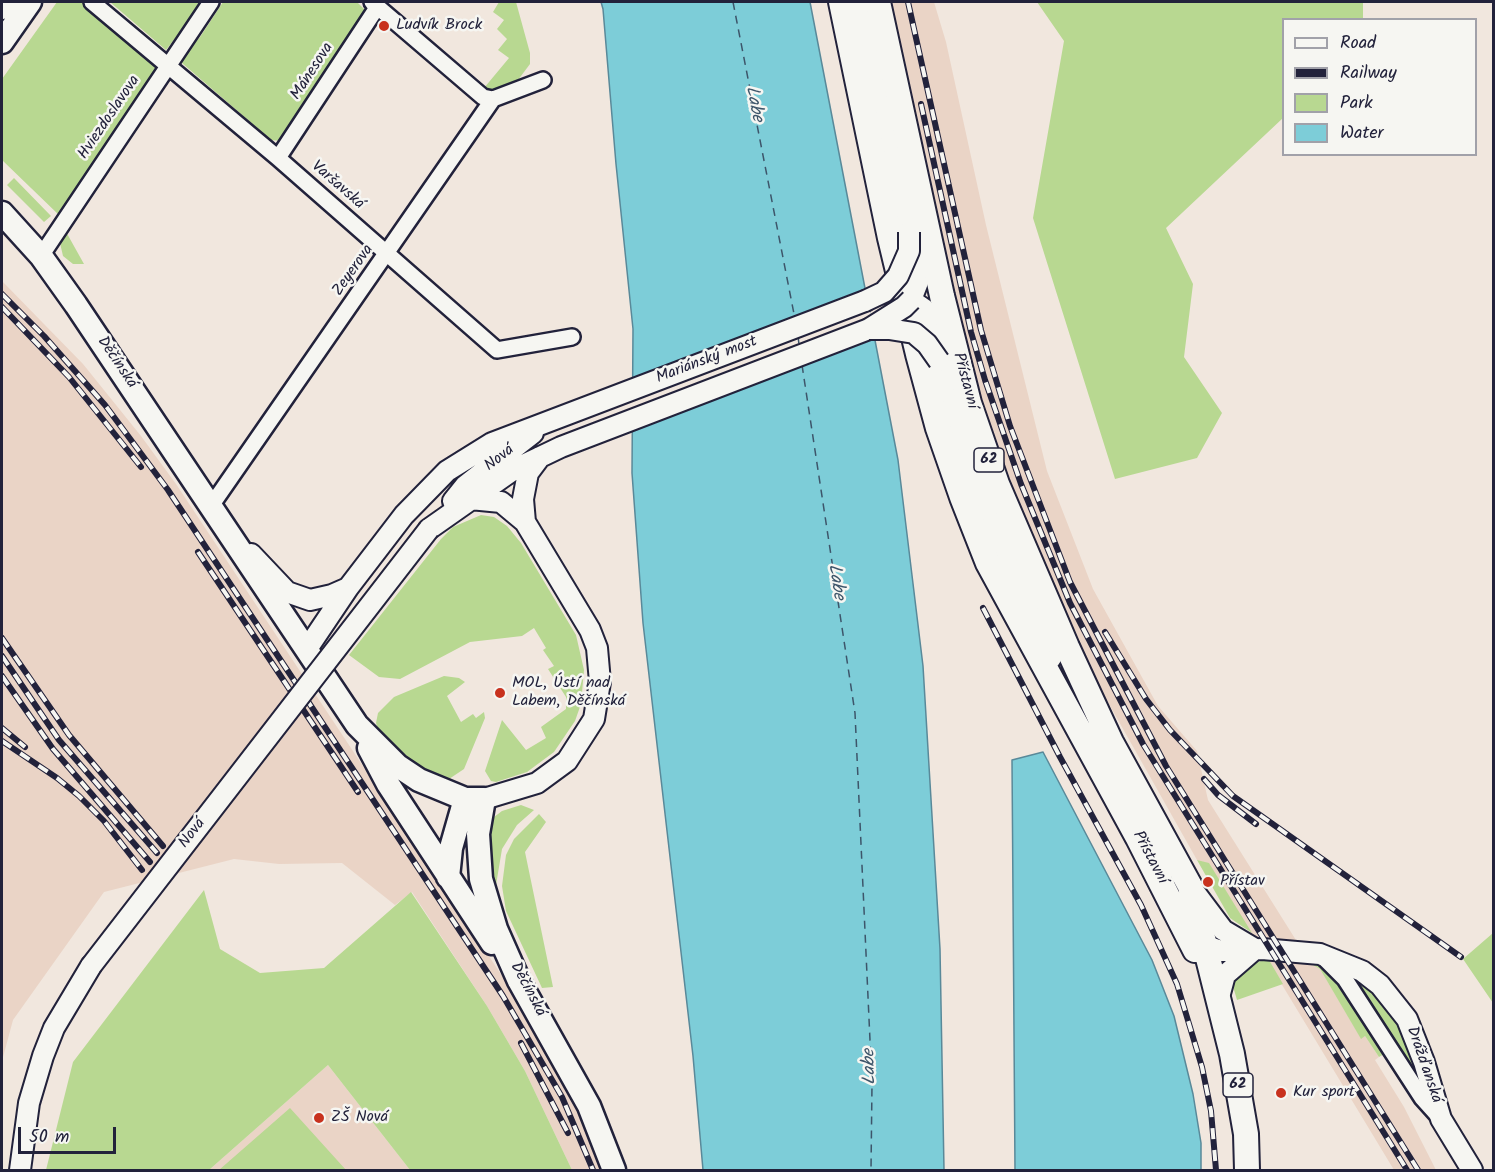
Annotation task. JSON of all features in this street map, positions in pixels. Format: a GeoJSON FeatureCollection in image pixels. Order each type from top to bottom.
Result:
{"type":"FeatureCollection","features":[{"type":"Feature","properties":{"kind":"main road"},"geometry":{"type":"LineString","coordinates":[[2,8],[6,2]]}},
{"type":"Feature","properties":{"kind":"main road"},"geometry":{"type":"LineString","coordinates":[[2,42],[30,2]]}},
{"type":"Feature","properties":{"kind":"main road","name":"Přístavní"},"geometry":{"type":"LineString","coordinates":[[841,2],[890,238],[938,428],[988,563],[1186,928],[1218,1001]]}},
{"type":"Feature","properties":{"kind":"main road","name":"Přístavní"},"geometry":{"type":"LineString","coordinates":[[878,2],[942,296],[969,403],[997,484],[1024,549],[1111,741],[1190,886],[1241,1098],[1247,1170]]}},
{"type":"Feature","properties":{"kind":"main road","name":"Děčínská"},"geometry":{"type":"LineString","coordinates":[[2,213],[40,255],[102,342],[357,725],[405,771],[419,780],[475,799],[481,879],[496,929],[519,981],[589,1106],[614,1170]]}},
{"type":"Feature","properties":{"kind":"main road"},"geometry":{"type":"LineString","coordinates":[[357,725],[388,784],[519,981]]}},
{"type":"Feature","properties":{"kind":"main road"},"geometry":{"type":"LineString","coordinates":[[448,877],[451,848],[475,799]]}},
{"type":"Feature","properties":{"kind":"street","name":"Varšavská"},"geometry":{"type":"LineString","coordinates":[[93,2],[278,159],[496,350],[572,338]]}},
{"type":"Feature","properties":{"kind":"street","name":"Hviezdoslavova"},"geometry":{"type":"LineString","coordinates":[[40,255],[211,2]]}},
{"type":"Feature","properties":{"kind":"street"},"geometry":{"type":"LineString","coordinates":[[860,2],[909,232],[919,267],[918,282],[911,300],[924,309],[932,322],[939,361]]}},
{"type":"Feature","properties":{"kind":"street"},"geometry":{"type":"LineString","coordinates":[[375,4],[483,97],[493,99],[543,80]]}},
{"type":"Feature","properties":{"kind":"street","name":"Mánesova"},"geometry":{"type":"LineString","coordinates":[[278,159],[375,4]]}},
{"type":"Feature","properties":{"kind":"street","name":"Zeyerova"},"geometry":{"type":"LineString","coordinates":[[215,513],[493,99]]}},
{"type":"Feature","properties":{"kind":"street","name":"Mariánský most"},"geometry":{"type":"LineString","coordinates":[[550,421],[884,292],[898,276],[909,250],[909,232]]}},
{"type":"Feature","properties":{"kind":"street","name":"Mariánský most"},"geometry":{"type":"LineString","coordinates":[[865,301],[888,298],[911,300]]}},
{"type":"Feature","properties":{"kind":"street","name":"Mariánský most"},"geometry":{"type":"LineString","coordinates":[[561,447],[869,329],[911,300]]}},
{"type":"Feature","properties":{"kind":"street","name":"Mariánský most"},"geometry":{"type":"LineString","coordinates":[[869,329],[914,333],[927,344],[939,361]]}},
{"type":"Feature","properties":{"kind":"street","name":"Přístavní"},"geometry":{"type":"LineString","coordinates":[[939,361],[957,426],[1073,717]]}},
{"type":"Feature","properties":{"kind":"street"},"geometry":{"type":"LineString","coordinates":[[307,649],[348,588],[404,515],[447,471],[492,443],[550,421]]}},
{"type":"Feature","properties":{"kind":"street","name":"Nová"},"geometry":{"type":"LineString","coordinates":[[20,1170],[29,1103],[43,1056],[54,1028],[91,966],[429,529],[465,486],[550,421]]}},
{"type":"Feature","properties":{"kind":"street","name":"Nová"},"geometry":{"type":"LineString","coordinates":[[429,529],[513,470],[561,447]]}},
{"type":"Feature","properties":{"kind":"street"},"geometry":{"type":"LineString","coordinates":[[525,522],[523,499],[528,473],[540,457]]}},
{"type":"Feature","properties":{"kind":"street"},"geometry":{"type":"LineString","coordinates":[[470,499],[501,501],[525,522],[590,630],[600,664],[599,697],[594,719],[567,761],[537,783],[475,799]]}},
{"type":"Feature","properties":{"kind":"street","name":"Děčínská"},"geometry":{"type":"LineString","coordinates":[[215,513],[288,592],[310,600],[332,595],[348,588]]}},
{"type":"Feature","properties":{"kind":"street","name":"Přístavní"},"geometry":{"type":"LineString","coordinates":[[1008,557],[1056,650],[1111,741]]}},
{"type":"Feature","properties":{"kind":"street"},"geometry":{"type":"LineString","coordinates":[[1190,886],[1223,930],[1255,949],[1225,975],[1218,1001]]}},
{"type":"Feature","properties":{"kind":"street"},"geometry":{"type":"LineString","coordinates":[[1186,928],[1206,946]]}},
{"type":"Feature","properties":{"kind":"street","name":"Drážďanská"},"geometry":{"type":"LineString","coordinates":[[1206,946],[1221,951],[1255,949],[1320,954],[1362,970],[1380,985],[1396,1002],[1415,1036],[1441,1119],[1448,1135],[1472,1170]]}},
{"type":"Feature","properties":{"kind":"street"},"geometry":{"type":"LineString","coordinates":[[1320,954],[1344,979],[1422,1098],[1441,1119]]}},
{"type":"Feature","properties":{"kind":"shaded area"},"geometry":{"type":"Polygon","coordinates":[[[888,2],[934,2],[946,42],[986,225],[1047,471],[1093,589],[1158,706],[1197,751],[1208,800],[1311,964],[1320,969],[1361,1038],[1365,1036],[1379,1057],[1375,1060],[1404,1107],[1436,1170],[1394,1170],[1209,864],[1197,860],[1077,643],[1029,535],[990,433],[961,335],[888,2]]]}},
{"type":"Feature","properties":{"kind":"shaded area"},"geometry":{"type":"Polygon","coordinates":[[[2,281],[83,364],[176,484],[512,991],[570,1093],[604,1170],[572,1170],[525,1071],[487,1006],[412,892],[395,905],[342,863],[279,864],[234,859],[104,892],[13,1020],[2,1061],[2,281]]]}},
{"type":"Feature","properties":{"kind":"shaded area","name":"ZŠ Nová"},"geometry":{"type":"Polygon","coordinates":[[[328,1065],[410,1170],[209,1170],[328,1065]]]}},
{"type":"Feature","properties":{"kind":"green space"},"geometry":{"type":"Polygon","coordinates":[[[57,2],[83,2],[159,69],[60,216],[2,160],[2,79],[57,2]]]}},
{"type":"Feature","properties":{"kind":"green space"},"geometry":{"type":"Polygon","coordinates":[[[110,2],[203,2],[166,50],[110,2]]]}},
{"type":"Feature","properties":{"kind":"green space"},"geometry":{"type":"Polygon","coordinates":[[[223,2],[357,2],[365,10],[366,14],[282,141],[271,140],[182,63],[185,52],[200,37],[223,2]]]}},
{"type":"Feature","properties":{"kind":"green space"},"geometry":{"type":"Polygon","coordinates":[[[499,2],[516,2],[530,53],[530,64],[515,84],[508,89],[485,93],[484,88],[509,58],[498,50],[507,39],[497,29],[504,20],[493,12],[499,2]]]}},
{"type":"Feature","properties":{"kind":"green space"},"geometry":{"type":"Polygon","coordinates":[[[1037,2],[1363,2],[1363,18],[1282,18],[1282,119],[1166,228],[1193,284],[1184,357],[1222,413],[1197,458],[1115,479],[1033,218],[1064,41],[1037,2]]]}},
{"type":"Feature","properties":{"kind":"green space"},"geometry":{"type":"Polygon","coordinates":[[[14,178],[51,216],[44,222],[7,185],[14,178]]]}},
{"type":"Feature","properties":{"kind":"green space"},"geometry":{"type":"Polygon","coordinates":[[[65,230],[84,264],[73,264],[63,256],[60,243],[65,230]]]}},
{"type":"Feature","properties":{"kind":"green space"},"geometry":{"type":"Polygon","coordinates":[[[481,515],[494,517],[507,526],[521,543],[576,635],[584,670],[581,704],[575,721],[554,752],[527,772],[496,782],[491,781],[485,771],[502,720],[526,750],[546,738],[541,727],[566,709],[566,697],[548,669],[554,666],[543,650],[546,648],[534,628],[522,636],[470,642],[400,679],[379,677],[349,655],[441,539],[453,527],[481,515]]]}},
{"type":"Feature","properties":{"kind":"green space"},"geometry":{"type":"Polygon","coordinates":[[[444,676],[459,678],[465,682],[447,696],[461,722],[473,714],[476,718],[484,712],[485,718],[464,769],[449,779],[424,770],[399,753],[379,732],[376,723],[378,713],[394,697],[444,676]]]}},
{"type":"Feature","properties":{"kind":"green space"},"geometry":{"type":"Polygon","coordinates":[[[521,805],[534,810],[517,825],[502,849],[496,885],[498,905],[508,933],[535,986],[505,934],[490,897],[485,855],[490,820],[502,811],[521,805]]]}},
{"type":"Feature","properties":{"kind":"green space"},"geometry":{"type":"Polygon","coordinates":[[[539,814],[546,822],[525,852],[553,987],[542,988],[506,911],[502,886],[506,855],[514,839],[539,814]]]}},
{"type":"Feature","properties":{"kind":"green space"},"geometry":{"type":"Polygon","coordinates":[[[1197,860],[1209,863],[1252,933],[1230,918],[1197,860]]]}},
{"type":"Feature","properties":{"kind":"green space"},"geometry":{"type":"Polygon","coordinates":[[[204,890],[220,949],[260,973],[324,968],[411,892],[487,1006],[525,1071],[572,1170],[410,1170],[328,1065],[209,1170],[46,1170],[73,1062],[204,890]]]}},
{"type":"Feature","properties":{"kind":"green space"},"geometry":{"type":"Polygon","coordinates":[[[1493,933],[1493,1003],[1463,959],[1493,933]]]}},
{"type":"Feature","properties":{"kind":"green space"},"geometry":{"type":"Polygon","coordinates":[[[1269,960],[1283,984],[1237,1000],[1232,983],[1238,974],[1255,962],[1269,960]]]}},
{"type":"Feature","properties":{"kind":"green space"},"geometry":{"type":"Polygon","coordinates":[[[1311,964],[1317,965],[1330,974],[1384,1054],[1379,1057],[1365,1036],[1361,1039],[1320,969],[1311,964]]]}},
{"type":"Feature","properties":{"kind":"green space"},"geometry":{"type":"Polygon","coordinates":[[[1350,975],[1371,987],[1401,1024],[1425,1093],[1350,975]]]}},
{"type":"Feature","properties":{"kind":"green space"},"geometry":{"type":"Polygon","coordinates":[[[290,1108],[346,1170],[219,1170],[290,1108]]]}},
{"type":"Feature","properties":{"kind":"water","name":"Labe"},"geometry":{"type":"Polygon","coordinates":[[[601,2],[810,2],[898,460],[923,666],[940,949],[944,1170],[703,1170],[693,1056],[643,623],[632,473],[633,329],[601,2]]]}},
{"type":"Feature","properties":{"kind":"water"},"geometry":{"type":"Polygon","coordinates":[[[1043,752],[1152,960],[1174,1016],[1193,1094],[1201,1143],[1201,1170],[1015,1170],[1012,760],[1043,752]]]}},
{"type":"Feature","properties":{"kind":"pier"},"geometry":{"type":"Polygon","coordinates":[[[869,291],[873,310],[870,311],[878,338],[629,431],[629,380],[869,291]]]}},
{"type":"Feature","properties":{"kind":"ferry route"},"geometry":{"type":"LineString","coordinates":[[733,2],[795,319]]}},
{"type":"Feature","properties":{"kind":"ferry route"},"geometry":{"type":"LineString","coordinates":[[798,335],[799,345]]}},
{"type":"Feature","properties":{"kind":"ferry route"},"geometry":{"type":"LineString","coordinates":[[802,365],[855,713],[872,1084],[871,1170]]}},
{"type":"Feature","properties":{"kind":"railway"},"geometry":{"type":"LineString","coordinates":[[908,2],[981,330],[1010,426],[1070,582],[1166,766],[1418,1170]]}},
{"type":"Feature","properties":{"kind":"railway"},"geometry":{"type":"LineString","coordinates":[[921,104],[971,332],[985,380],[1021,484],[1070,603],[1143,744],[1407,1170]]}},
{"type":"Feature","properties":{"kind":"railway"},"geometry":{"type":"LineString","coordinates":[[2,294],[44,336],[105,405],[168,490],[503,996],[562,1097],[593,1170]]}},
{"type":"Feature","properties":{"kind":"railway"},"geometry":{"type":"LineString","coordinates":[[2,307],[69,377],[141,467]]}},
{"type":"Feature","properties":{"kind":"railway"},"geometry":{"type":"LineString","coordinates":[[198,552],[358,792]]}},
{"type":"Feature","properties":{"kind":"railway"},"geometry":{"type":"LineString","coordinates":[[983,608],[1060,757],[1141,905],[1177,984],[1202,1067],[1211,1111],[1216,1170]]}},
{"type":"Feature","properties":{"kind":"railway"},"geometry":{"type":"LineString","coordinates":[[1105,632],[1146,699],[1170,730],[1233,796],[1461,957]]}},
{"type":"Feature","properties":{"kind":"railway"},"geometry":{"type":"LineString","coordinates":[[2,638],[69,735],[163,846]]}},
{"type":"Feature","properties":{"kind":"railway"},"geometry":{"type":"LineString","coordinates":[[2,656],[59,740],[157,853]]}},
{"type":"Feature","properties":{"kind":"railway"},"geometry":{"type":"LineString","coordinates":[[2,676],[53,749],[150,862]]}},
{"type":"Feature","properties":{"kind":"railway"},"geometry":{"type":"LineString","coordinates":[[2,728],[25,747]]}},
{"type":"Feature","properties":{"kind":"railway"},"geometry":{"type":"LineString","coordinates":[[2,741],[57,778],[79,796],[104,821],[142,870]]}},
{"type":"Feature","properties":{"kind":"railway"},"geometry":{"type":"LineString","coordinates":[[1204,779],[1218,795],[1256,824]]}},
{"type":"Feature","properties":{"kind":"railway"},"geometry":{"type":"LineString","coordinates":[[521,1043],[568,1133]]}},
{"type":"Feature","properties":{"kind":"place","name":"Ludvík Brock"},"geometry":{"type":"Point","coordinates":[384,26]}},
{"type":"Feature","properties":{"kind":"place","name":"MOL, Ústí nad Labem, Děčínská"},"geometry":{"type":"Point","coordinates":[500,693]}},
{"type":"Feature","properties":{"kind":"place","name":"Přístav"},"geometry":{"type":"Point","coordinates":[1208,882]}},
{"type":"Feature","properties":{"kind":"place","name":"Kur sport"},"geometry":{"type":"Point","coordinates":[1281,1093]}},
{"type":"Feature","properties":{"kind":"place","name":"ZŠ Nová"},"geometry":{"type":"Point","coordinates":[319,1118]}}]}
